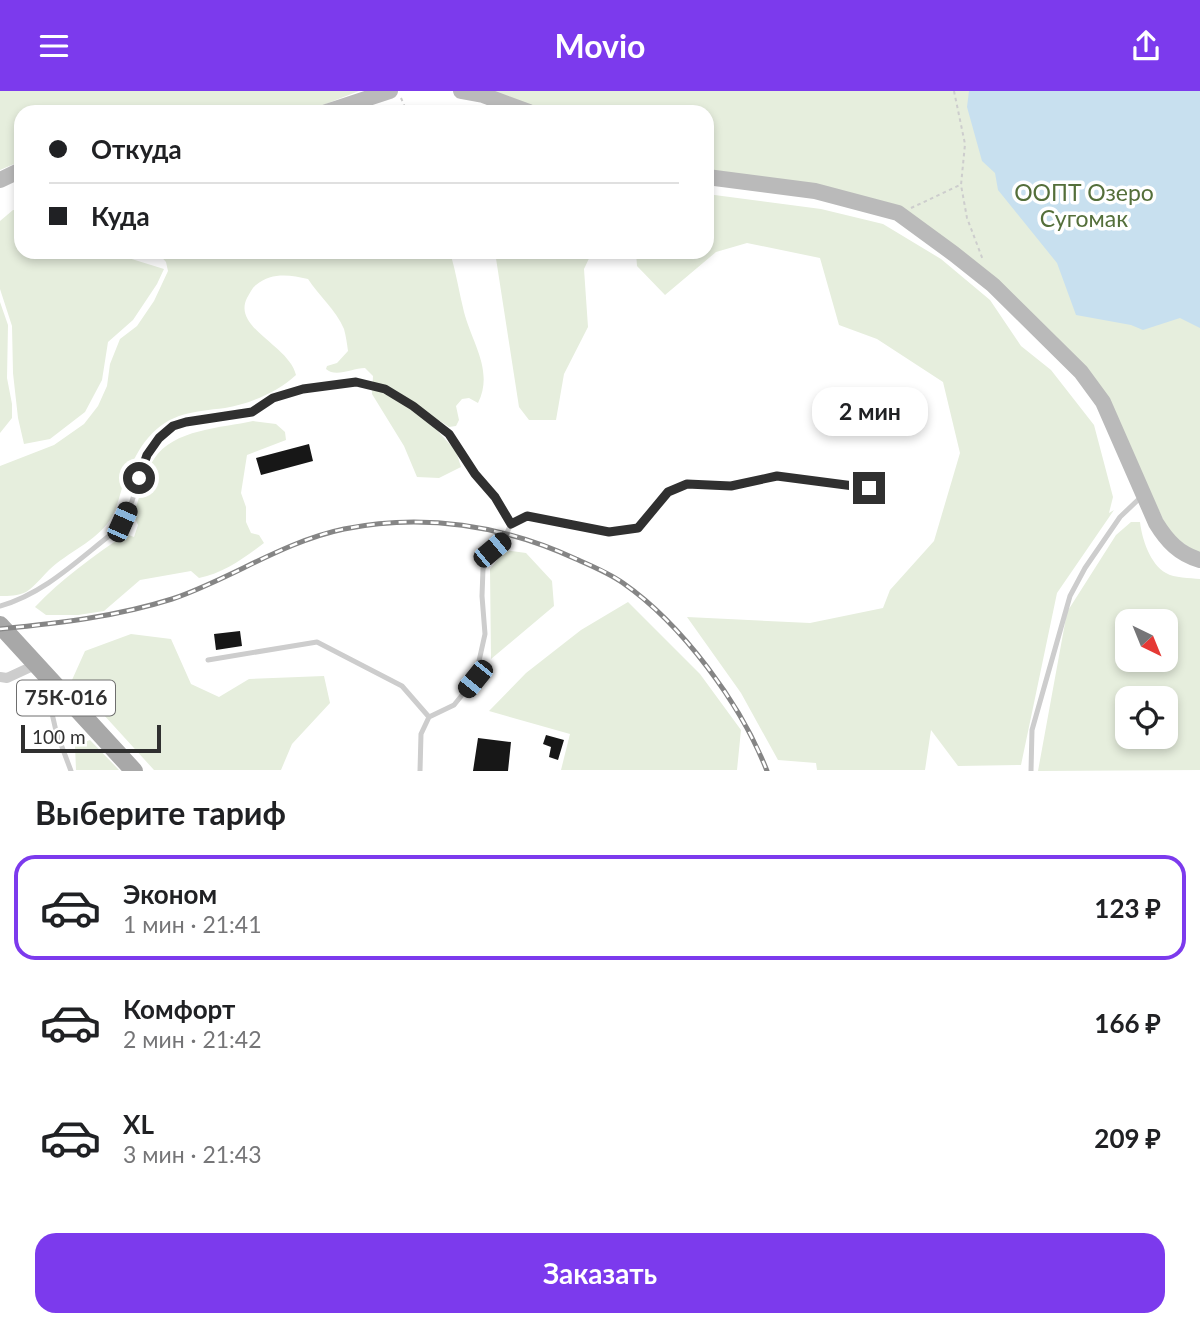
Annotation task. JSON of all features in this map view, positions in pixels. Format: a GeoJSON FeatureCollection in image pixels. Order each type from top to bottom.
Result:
{"type":"FeatureCollection","features":[{"type":"Feature","properties":{"kind":"main road","name":"75К-016"},"geometry":{"type":"LineString","coordinates":[[0,625],[134,771]]}},
{"type":"Feature","properties":{"kind":"street"},"geometry":{"type":"LineString","coordinates":[[348,105],[390,91]]}},
{"type":"Feature","properties":{"kind":"street"},"geometry":{"type":"LineString","coordinates":[[461,91],[483,95],[509,105]]}},
{"type":"Feature","properties":{"kind":"street"},"geometry":{"type":"LineString","coordinates":[[714,178],[815,191],[898,213],[993,285],[1082,372],[1103,402],[1156,523],[1166,539],[1180,551],[1200,560]]}},
{"type":"Feature","properties":{"kind":"street"},"geometry":{"type":"LineString","coordinates":[[0,677],[8,678],[35,664]]}},
{"type":"Feature","properties":{"kind":"lane"},"geometry":{"type":"LineString","coordinates":[[0,606],[44,587],[114,532],[132,501],[147,455],[159,438],[173,426],[252,412],[273,398],[303,389],[356,382],[385,389],[413,406],[449,434],[475,474],[495,497],[511,524]]}},
{"type":"Feature","properties":{"kind":"lane"},"geometry":{"type":"LineString","coordinates":[[419,771],[421,734],[429,717],[454,705],[475,679],[485,634],[483,569],[492,550],[504,539],[511,524],[527,516],[609,532],[638,528],[668,492],[687,484],[731,486],[777,476],[869,488]]}},
{"type":"Feature","properties":{"kind":"lane"},"geometry":{"type":"LineString","coordinates":[[1031,771],[1032,730],[1070,596],[1085,568],[1120,517],[1143,494]]}},
{"type":"Feature","properties":{"kind":"lane"},"geometry":{"type":"LineString","coordinates":[[208,660],[317,642],[402,686],[429,717]]}},
{"type":"Feature","properties":{"kind":"lane"},"geometry":{"type":"LineString","coordinates":[[61,693],[51,709],[71,771]]}},
{"type":"Feature","properties":{"kind":"path"},"geometry":{"type":"LineString","coordinates":[[954,91],[965,144],[961,185],[967,218],[984,263]]}},
{"type":"Feature","properties":{"kind":"path"},"geometry":{"type":"LineString","coordinates":[[898,213],[961,185]]}},
{"type":"Feature","properties":{"kind":"green space"},"geometry":{"type":"Polygon","coordinates":[[[0,91],[359,91],[323,105],[14,105],[14,164],[0,170],[0,91]]]}},
{"type":"Feature","properties":{"kind":"green space","name":"ООПТ Озеро Сугомак"},"geometry":{"type":"Polygon","coordinates":[[[488,91],[1200,91],[1200,555],[1170,534],[1102,391],[899,208],[714,173],[714,105],[527,105],[488,91]]]}},
{"type":"Feature","properties":{"kind":"green space"},"geometry":{"type":"Polygon","coordinates":[[[714,195],[821,209],[883,224],[941,259],[990,300],[1021,346],[1051,370],[1094,425],[1113,497],[1109,513],[1114,510],[1057,593],[1021,765],[958,766],[931,730],[925,770],[817,770],[816,763],[778,760],[741,693],[687,617],[810,623],[883,608],[890,590],[934,541],[960,453],[943,382],[877,339],[839,325],[820,258],[747,243],[714,254],[714,195]]]}},
{"type":"Feature","properties":{"kind":"green space"},"geometry":{"type":"Polygon","coordinates":[[[14,210],[14,259],[132,259],[164,269],[133,320],[108,342],[102,380],[85,412],[50,439],[24,444],[13,373],[12,326],[0,289],[0,221],[14,210]]]}},
{"type":"Feature","properties":{"kind":"green space"},"geometry":{"type":"Polygon","coordinates":[[[163,259],[452,259],[464,312],[483,368],[484,380],[478,403],[469,398],[462,399],[456,406],[459,420],[456,426],[449,427],[440,421],[434,427],[456,451],[461,467],[439,478],[417,477],[404,446],[372,394],[373,376],[365,368],[339,373],[326,369],[327,366],[337,363],[348,351],[344,329],[332,309],[308,279],[275,276],[253,288],[245,309],[254,328],[283,355],[296,375],[281,387],[253,400],[234,406],[193,412],[174,418],[156,429],[133,461],[113,515],[104,528],[56,564],[26,592],[0,596],[0,466],[54,445],[84,424],[98,406],[107,386],[110,364],[120,339],[137,326],[154,301],[168,271],[163,259]]]}},
{"type":"Feature","properties":{"kind":"green space"},"geometry":{"type":"Polygon","coordinates":[[[496,259],[589,259],[584,269],[588,327],[564,374],[556,420],[529,420],[519,407],[496,259]]]}},
{"type":"Feature","properties":{"kind":"green space"},"geometry":{"type":"Polygon","coordinates":[[[636,259],[708,259],[665,295],[637,266],[636,259]]]}},
{"type":"Feature","properties":{"kind":"green space"},"geometry":{"type":"Polygon","coordinates":[[[0,302],[8,325],[7,378],[12,418],[0,433],[0,302]]]}},
{"type":"Feature","properties":{"kind":"green space"},"geometry":{"type":"Polygon","coordinates":[[[253,421],[276,424],[285,432],[286,440],[247,455],[241,493],[246,507],[246,522],[251,533],[259,535],[264,543],[233,564],[208,576],[199,578],[191,571],[140,580],[104,611],[78,615],[46,615],[35,607],[67,577],[102,550],[126,534],[134,537],[138,525],[133,514],[147,472],[162,449],[173,441],[199,431],[253,421]]]}},
{"type":"Feature","properties":{"kind":"green space"},"geometry":{"type":"Polygon","coordinates":[[[1131,522],[1140,522],[1148,551],[1160,569],[1173,576],[1200,579],[1200,770],[1038,771],[1067,612],[1116,535],[1131,522]]]}},
{"type":"Feature","properties":{"kind":"green space"},"geometry":{"type":"Polygon","coordinates":[[[505,550],[526,553],[552,581],[554,606],[491,659],[490,569],[505,550]]]}},
{"type":"Feature","properties":{"kind":"green space"},"geometry":{"type":"Polygon","coordinates":[[[628,602],[700,674],[741,730],[737,770],[561,770],[570,734],[489,711],[526,673],[581,630],[628,602]]]}},
{"type":"Feature","properties":{"kind":"green space"},"geometry":{"type":"Polygon","coordinates":[[[131,634],[171,639],[191,684],[219,697],[249,679],[324,676],[330,703],[292,744],[281,770],[154,770],[72,680],[85,651],[131,634]]]}},
{"type":"Feature","properties":{"kind":"green space"},"geometry":{"type":"Polygon","coordinates":[[[90,740],[119,770],[76,770],[75,746],[90,740]]]}},
{"type":"Feature","properties":{"kind":"water"},"geometry":{"type":"Polygon","coordinates":[[[969,91],[1200,91],[1200,328],[1180,318],[1143,330],[1131,325],[1076,315],[1057,263],[998,190],[995,173],[982,161],[967,107],[969,91]]]}},
{"type":"Feature","properties":{"kind":"building"},"geometry":{"type":"Polygon","coordinates":[[[309,444],[313,461],[261,475],[256,458],[309,444]]]}},
{"type":"Feature","properties":{"kind":"building"},"geometry":{"type":"Polygon","coordinates":[[[240,631],[242,646],[216,650],[214,634],[240,631]]]}},
{"type":"Feature","properties":{"kind":"building"},"geometry":{"type":"Polygon","coordinates":[[[546,735],[564,740],[558,760],[549,757],[551,747],[543,744],[546,735]]]}},
{"type":"Feature","properties":{"kind":"building"},"geometry":{"type":"Polygon","coordinates":[[[478,738],[511,742],[508,771],[473,771],[478,738]]]}},
{"type":"Feature","properties":{"kind":"railway"},"geometry":{"type":"LineString","coordinates":[[0,629],[87,619],[172,599],[299,543],[344,529],[374,524],[433,522],[491,530],[548,547],[594,567],[618,579],[645,600],[688,643],[726,693],[756,745],[767,771]]}},
{"type":"Feature","properties":{"kind":"route"},"geometry":{"type":"LineString","coordinates":[[139,478],[147,455],[159,438],[173,426],[252,412],[273,398],[303,389],[356,382],[385,389],[413,406],[449,434],[475,474],[495,497],[511,524],[527,516],[609,532],[638,528],[668,492],[687,484],[731,486],[777,476],[869,488]]}}]}
